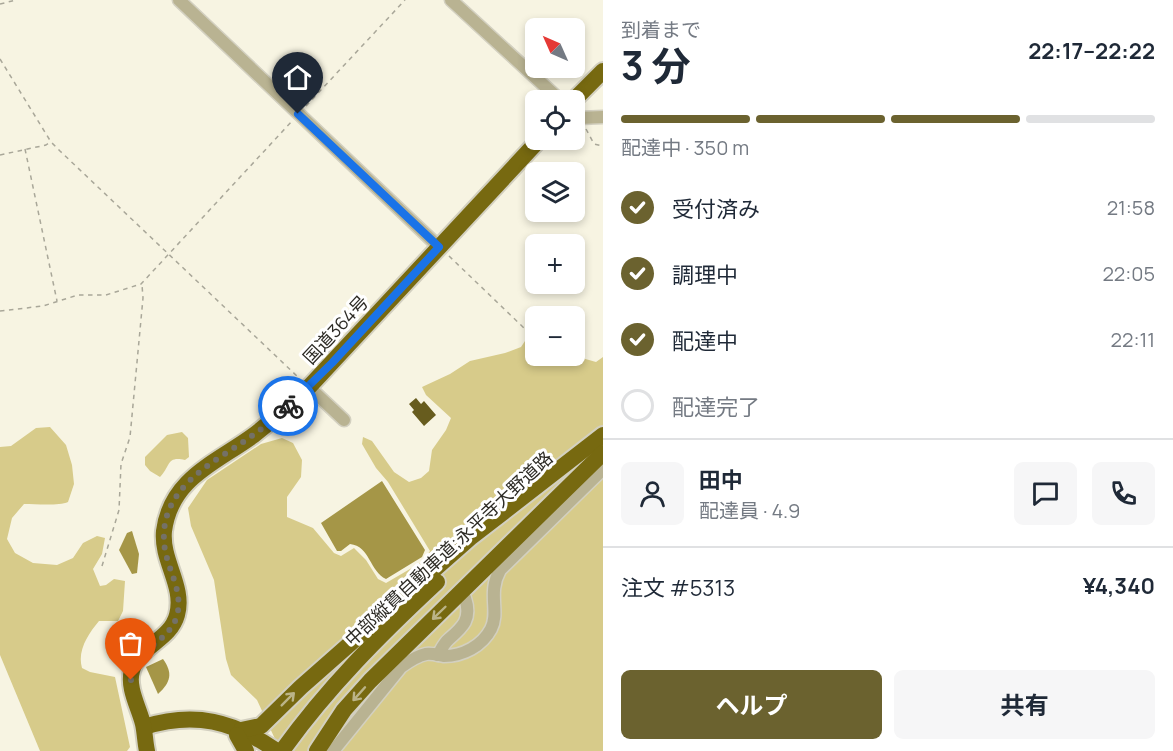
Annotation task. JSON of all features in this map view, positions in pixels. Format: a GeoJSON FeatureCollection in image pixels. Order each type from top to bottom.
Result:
{"type":"FeatureCollection","features":[{"type":"Feature","properties":{"kind":"highway"},"geometry":{"type":"LineString","coordinates":[[584,90],[603,71]]}},
{"type":"Feature","properties":{"kind":"highway","name":"国道364号"},"geometry":{"type":"LineString","coordinates":[[144,727],[131,680],[131,672],[141,655],[168,632],[177,614],[178,592],[168,564],[164,536],[165,523],[176,497],[192,477],[254,435],[309,387],[529,150]]}},
{"type":"Feature","properties":{"kind":"highway","name":"中部縦貫自動車道;永平寺大野道路"},"geometry":{"type":"LineString","coordinates":[[282,748],[378,629],[458,555],[603,437]]}},
{"type":"Feature","properties":{"kind":"highway"},"geometry":{"type":"LineString","coordinates":[[317,751],[344,711],[399,651],[603,453]]}},
{"type":"Feature","properties":{"kind":"highway"},"geometry":{"type":"LineString","coordinates":[[239,733],[261,726],[301,687],[378,629]]}},
{"type":"Feature","properties":{"kind":"highway"},"geometry":{"type":"LineString","coordinates":[[147,751],[144,727],[202,727],[239,733],[282,748]]}},
{"type":"Feature","properties":{"kind":"highway"},"geometry":{"type":"LineString","coordinates":[[239,733],[246,751]]}},
{"type":"Feature","properties":{"kind":"highway"},"geometry":{"type":"LineString","coordinates":[[239,733],[265,751]]}},
{"type":"Feature","properties":{"kind":"street"},"geometry":{"type":"LineString","coordinates":[[179,0],[439,247]]}},
{"type":"Feature","properties":{"kind":"street"},"geometry":{"type":"LineString","coordinates":[[451,0],[549,90]]}},
{"type":"Feature","properties":{"kind":"street"},"geometry":{"type":"LineString","coordinates":[[585,116],[603,117]]}},
{"type":"Feature","properties":{"kind":"street"},"geometry":{"type":"LineString","coordinates":[[309,387],[344,420]]}},
{"type":"Feature","properties":{"kind":"street"},"geometry":{"type":"LineString","coordinates":[[333,751],[401,667],[412,659],[427,654],[458,656],[482,641],[491,628],[494,618],[494,580],[500,570],[603,469]]}},
{"type":"Feature","properties":{"kind":"street"},"geometry":{"type":"LineString","coordinates":[[438,655],[448,640],[463,628],[467,616],[465,598]]}},
{"type":"Feature","properties":{"kind":"path"},"geometry":{"type":"LineString","coordinates":[[0,4],[16,0]]}},
{"type":"Feature","properties":{"kind":"path"},"geometry":{"type":"LineString","coordinates":[[0,311],[43,306],[78,296],[106,295],[141,284],[405,0]]}},
{"type":"Feature","properties":{"kind":"path"},"geometry":{"type":"LineString","coordinates":[[0,59],[51,142],[309,387]]}},
{"type":"Feature","properties":{"kind":"path"},"geometry":{"type":"LineString","coordinates":[[585,129],[594,144],[603,146]]}},
{"type":"Feature","properties":{"kind":"path"},"geometry":{"type":"LineString","coordinates":[[0,155],[51,142]]}},
{"type":"Feature","properties":{"kind":"path"},"geometry":{"type":"LineString","coordinates":[[25,150],[57,302]]}},
{"type":"Feature","properties":{"kind":"path"},"geometry":{"type":"LineString","coordinates":[[439,247],[524,328]]}},
{"type":"Feature","properties":{"kind":"path"},"geometry":{"type":"LineString","coordinates":[[102,566],[119,510],[121,464],[130,437],[143,298],[141,284]]}},
{"type":"Feature","properties":{"kind":"shaded area"},"geometry":{"type":"Polygon","coordinates":[[[525,341],[525,366],[585,366],[585,359],[596,362],[603,357],[603,751],[292,751],[275,739],[257,700],[231,675],[226,659],[214,580],[191,526],[188,508],[207,480],[261,444],[282,438],[293,443],[302,460],[301,477],[287,497],[287,517],[313,528],[334,553],[341,556],[354,548],[366,560],[378,579],[386,583],[422,562],[430,551],[388,482],[376,468],[362,444],[363,437],[372,441],[394,472],[409,482],[421,478],[429,471],[432,450],[446,430],[451,418],[426,395],[422,387],[450,374],[470,361],[521,347],[525,341]]]}},
{"type":"Feature","properties":{"kind":"shaded area"},"geometry":{"type":"Polygon","coordinates":[[[50,427],[66,445],[72,465],[74,484],[68,502],[24,504],[12,518],[7,539],[15,553],[33,563],[57,565],[73,558],[83,543],[97,536],[105,538],[102,554],[93,569],[100,586],[114,579],[125,581],[123,611],[118,621],[99,621],[84,643],[81,662],[82,668],[90,672],[115,677],[130,747],[127,751],[40,751],[0,655],[0,447],[11,446],[36,428],[50,427]]]}},
{"type":"Feature","properties":{"kind":"shaded area"},"geometry":{"type":"Polygon","coordinates":[[[182,432],[188,438],[189,457],[185,460],[175,459],[169,463],[160,477],[150,471],[145,465],[145,457],[167,435],[182,432]]]}},
{"type":"Feature","properties":{"kind":"shaded area"},"geometry":{"type":"Polygon","coordinates":[[[382,481],[425,550],[422,557],[386,579],[376,571],[366,554],[357,546],[350,544],[341,551],[337,551],[321,523],[382,481]]]}},
{"type":"Feature","properties":{"kind":"shaded area"},"geometry":{"type":"Polygon","coordinates":[[[132,531],[139,554],[137,573],[132,574],[119,550],[127,533],[132,531]]]}},
{"type":"Feature","properties":{"kind":"shaded area"},"geometry":{"type":"Polygon","coordinates":[[[163,659],[169,677],[166,685],[158,694],[146,667],[163,659]]]}},
{"type":"Feature","properties":{"kind":"building"},"geometry":{"type":"Polygon","coordinates":[[[416,398],[421,404],[424,401],[436,415],[424,426],[412,412],[414,410],[409,404],[416,398]]]}},
{"type":"Feature","properties":{"kind":"way so far"},"geometry":{"type":"LineString","coordinates":[[131,680],[131,672],[135,663],[168,632],[177,614],[178,592],[164,551],[165,523],[176,497],[192,477],[254,435],[288,406]]}},
{"type":"Feature","properties":{"kind":"route"},"geometry":{"type":"LineString","coordinates":[[288,406],[332,363],[439,247],[298,114]]}}]}
